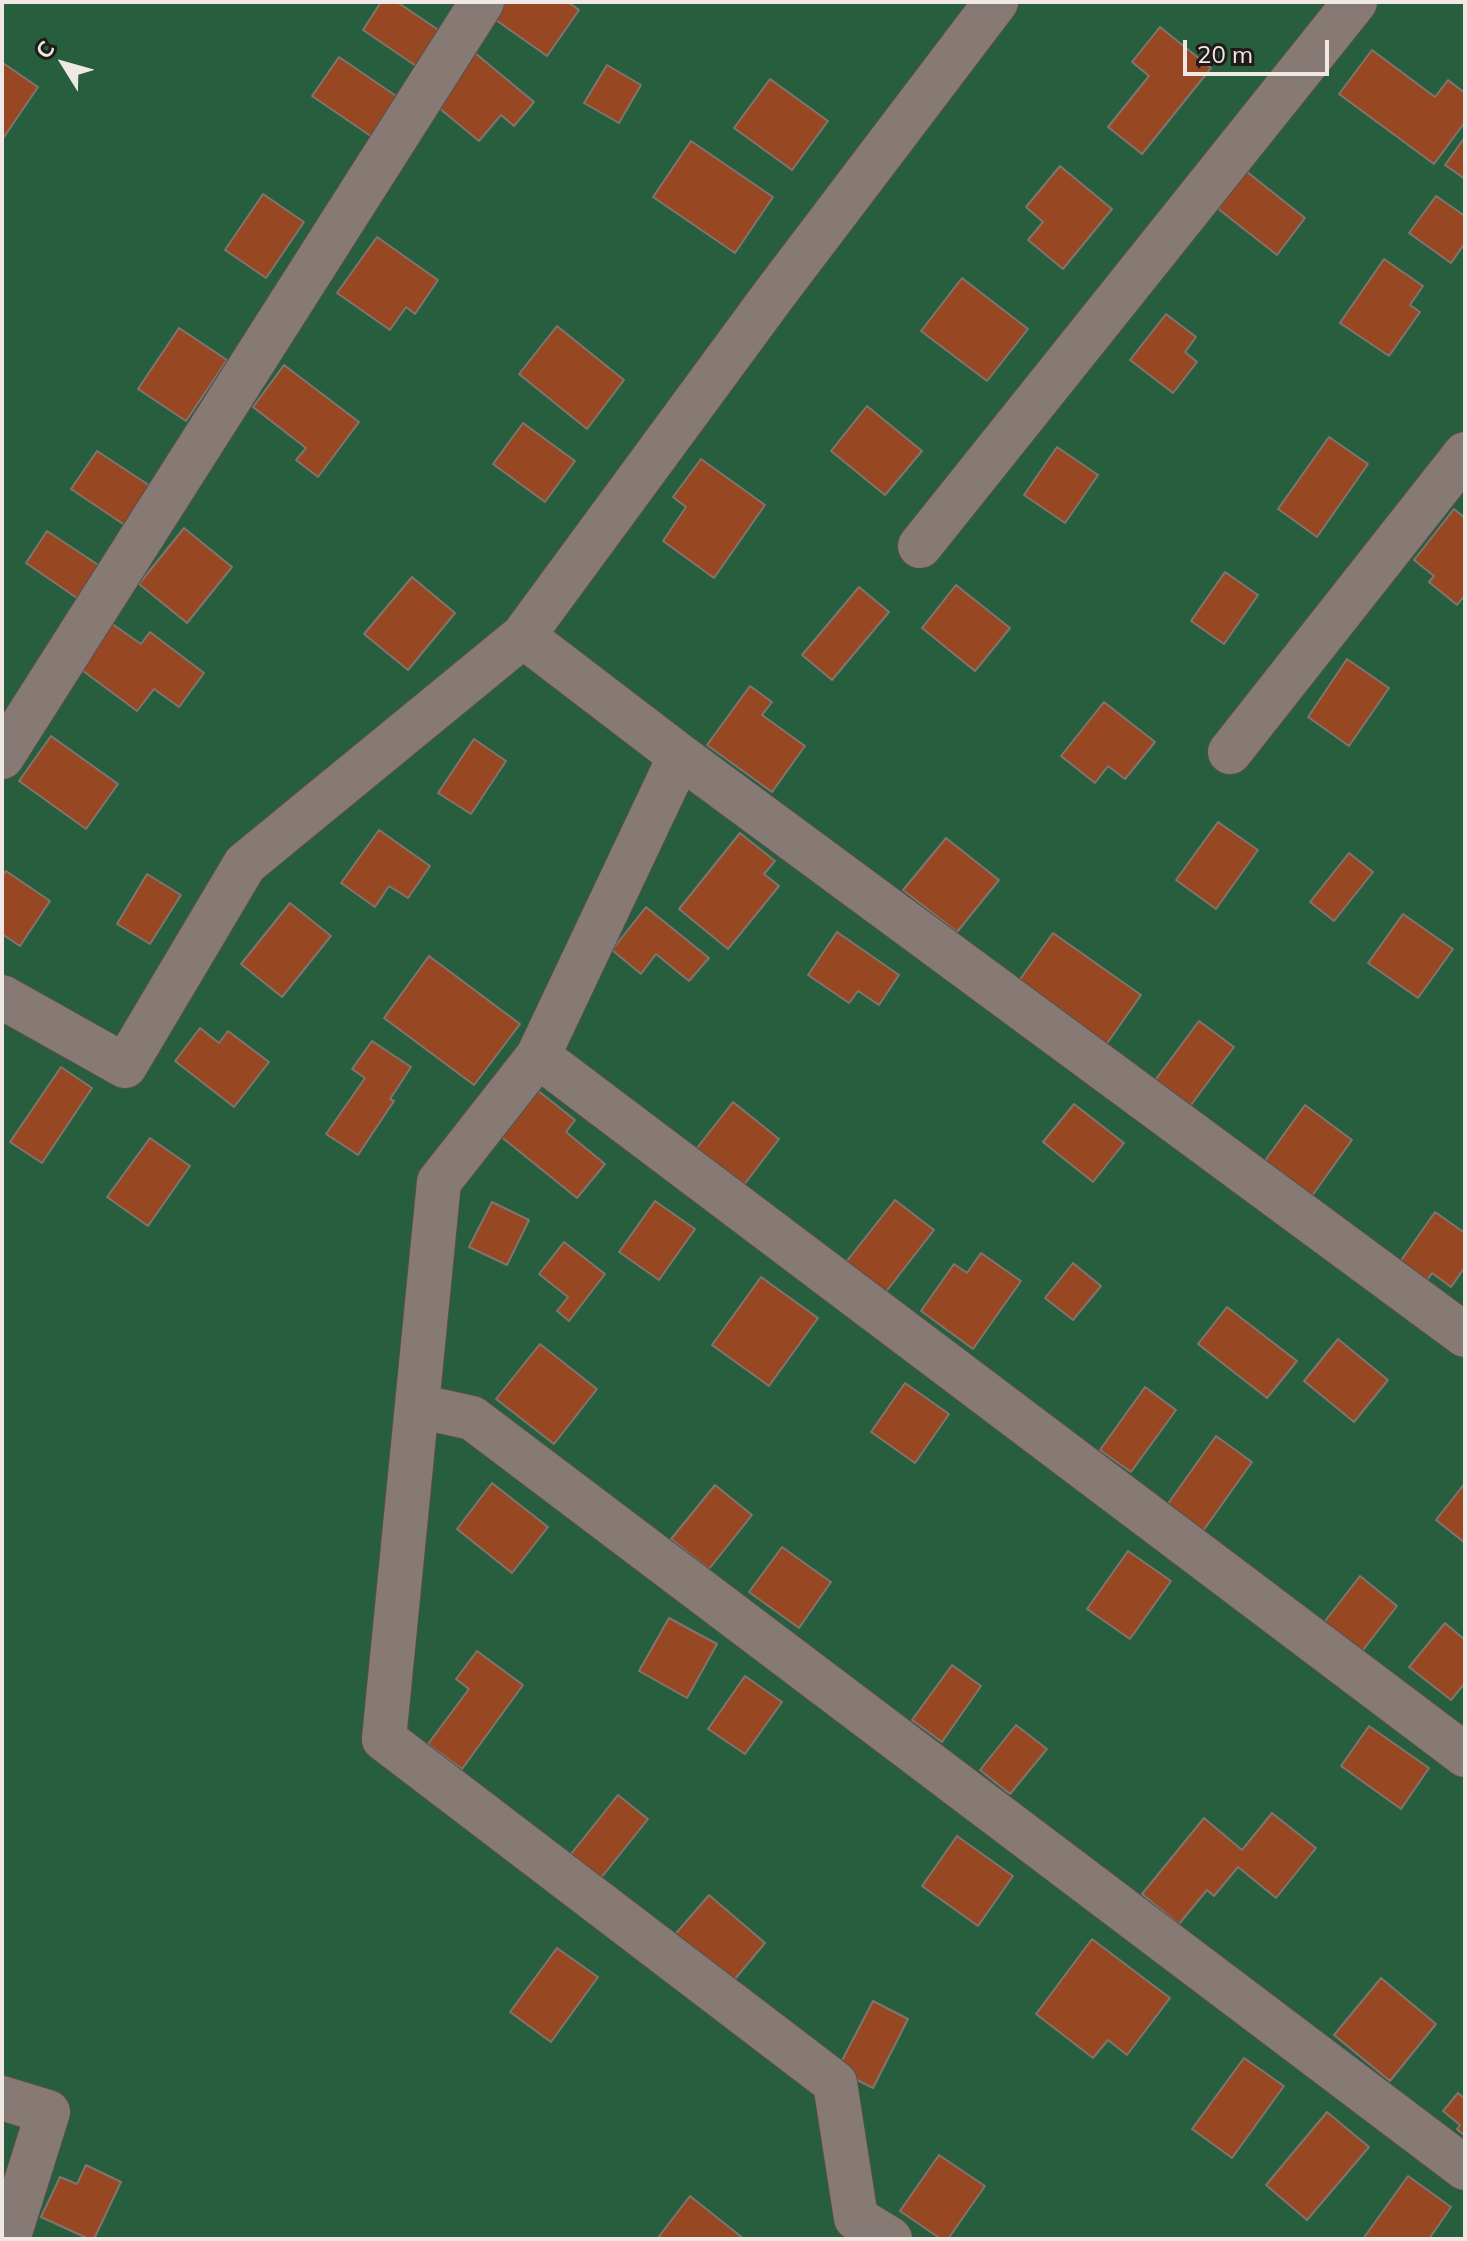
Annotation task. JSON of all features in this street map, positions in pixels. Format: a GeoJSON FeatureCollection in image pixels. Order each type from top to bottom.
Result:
{"type":"FeatureCollection","features":[{"type":"Feature","properties":{"kind":"lane"},"geometry":{"type":"LineString","coordinates":[[2,757],[482,2]]}},
{"type":"Feature","properties":{"kind":"lane"},"geometry":{"type":"LineString","coordinates":[[2,997],[125,1066],[245,864],[523,636],[773,296],[996,2]]}},
{"type":"Feature","properties":{"kind":"lane"},"geometry":{"type":"LineString","coordinates":[[920,546],[1355,2]]}},
{"type":"Feature","properties":{"kind":"lane"},"geometry":{"type":"LineString","coordinates":[[1230,752],[1465,454]]}},
{"type":"Feature","properties":{"kind":"lane"},"geometry":{"type":"LineString","coordinates":[[523,636],[680,756],[1465,1335]]}},
{"type":"Feature","properties":{"kind":"lane"},"geometry":{"type":"LineString","coordinates":[[680,756],[538,1056],[439,1182],[384,1739],[835,2083],[856,2218],[890,2239]]}},
{"type":"Feature","properties":{"kind":"lane"},"geometry":{"type":"LineString","coordinates":[[538,1056],[1465,1755]]}},
{"type":"Feature","properties":{"kind":"lane"},"geometry":{"type":"LineString","coordinates":[[417,1406],[472,1418],[1465,2168]]}},
{"type":"Feature","properties":{"kind":"lane"},"geometry":{"type":"LineString","coordinates":[[2,2098],[48,2112],[8,2239]]}},
{"type":"Feature","properties":{"kind":"green space"},"geometry":{"type":"Polygon","coordinates":[[[2,2],[1465,2],[1465,2239],[2,2239],[2,2]]]}},
{"type":"Feature","properties":{"kind":"building"},"geometry":{"type":"Polygon","coordinates":[[[381,2],[397,2],[440,31],[416,66],[363,30],[381,2]]]}},
{"type":"Feature","properties":{"kind":"building"},"geometry":{"type":"Polygon","coordinates":[[[489,2],[568,2],[579,10],[547,56],[483,11],[489,2]]]}},
{"type":"Feature","properties":{"kind":"building"},"geometry":{"type":"Polygon","coordinates":[[[1160,27],[1211,68],[1142,154],[1108,127],[1149,76],[1132,62],[1160,27]]]}},
{"type":"Feature","properties":{"kind":"building"},"geometry":{"type":"Polygon","coordinates":[[[1372,50],[1435,97],[1448,80],[1465,93],[1465,122],[1434,164],[1339,94],[1372,50]]]}},
{"type":"Feature","properties":{"kind":"building"},"geometry":{"type":"Polygon","coordinates":[[[475,53],[534,102],[514,126],[501,115],[479,141],[433,103],[475,53]]]}},
{"type":"Feature","properties":{"kind":"building"},"geometry":{"type":"Polygon","coordinates":[[[339,57],[402,100],[375,139],[312,96],[339,57]]]}},
{"type":"Feature","properties":{"kind":"building"},"geometry":{"type":"Polygon","coordinates":[[[2,64],[38,87],[2,140],[2,64]]]}},
{"type":"Feature","properties":{"kind":"building"},"geometry":{"type":"Polygon","coordinates":[[[607,65],[641,85],[619,123],[584,103],[607,65]]]}},
{"type":"Feature","properties":{"kind":"building"},"geometry":{"type":"Polygon","coordinates":[[[770,79],[828,121],[792,170],[734,128],[770,79]]]}},
{"type":"Feature","properties":{"kind":"building"},"geometry":{"type":"Polygon","coordinates":[[[1465,137],[1465,179],[1445,165],[1465,137]]]}},
{"type":"Feature","properties":{"kind":"building"},"geometry":{"type":"Polygon","coordinates":[[[691,141],[773,197],[735,253],[653,197],[691,141]]]}},
{"type":"Feature","properties":{"kind":"building"},"geometry":{"type":"Polygon","coordinates":[[[1060,166],[1112,209],[1063,269],[1028,240],[1043,222],[1026,207],[1060,166]]]}},
{"type":"Feature","properties":{"kind":"building"},"geometry":{"type":"Polygon","coordinates":[[[1246,171],[1305,218],[1277,255],[1217,208],[1246,171]]]}},
{"type":"Feature","properties":{"kind":"building"},"geometry":{"type":"Polygon","coordinates":[[[263,194],[304,222],[266,278],[225,250],[263,194]]]}},
{"type":"Feature","properties":{"kind":"building"},"geometry":{"type":"Polygon","coordinates":[[[1436,196],[1465,216],[1465,243],[1451,263],[1409,233],[1436,196]]]}},
{"type":"Feature","properties":{"kind":"building"},"geometry":{"type":"Polygon","coordinates":[[[377,237],[438,280],[415,314],[406,307],[390,330],[337,293],[377,237]]]}},
{"type":"Feature","properties":{"kind":"building"},"geometry":{"type":"Polygon","coordinates":[[[1384,259],[1423,286],[1410,305],[1420,312],[1389,356],[1340,323],[1384,259]]]}},
{"type":"Feature","properties":{"kind":"building"},"geometry":{"type":"Polygon","coordinates":[[[962,278],[1028,329],[987,381],[921,331],[962,278]]]}},
{"type":"Feature","properties":{"kind":"building"},"geometry":{"type":"Polygon","coordinates":[[[1166,314],[1196,337],[1185,352],[1197,362],[1173,393],[1130,360],[1166,314]]]}},
{"type":"Feature","properties":{"kind":"building"},"geometry":{"type":"Polygon","coordinates":[[[557,326],[624,380],[587,429],[519,374],[557,326]]]}},
{"type":"Feature","properties":{"kind":"building"},"geometry":{"type":"Polygon","coordinates":[[[179,328],[227,360],[186,421],[138,389],[179,328]]]}},
{"type":"Feature","properties":{"kind":"building"},"geometry":{"type":"Polygon","coordinates":[[[284,365],[359,422],[318,477],[296,460],[306,448],[253,407],[284,365]]]}},
{"type":"Feature","properties":{"kind":"building"},"geometry":{"type":"Polygon","coordinates":[[[867,406],[922,451],[885,495],[831,451],[867,406]]]}},
{"type":"Feature","properties":{"kind":"building"},"geometry":{"type":"Polygon","coordinates":[[[523,423],[575,461],[545,502],[493,464],[523,423]]]}},
{"type":"Feature","properties":{"kind":"building"},"geometry":{"type":"Polygon","coordinates":[[[1329,437],[1368,464],[1317,537],[1278,509],[1329,437]]]}},
{"type":"Feature","properties":{"kind":"building"},"geometry":{"type":"Polygon","coordinates":[[[1057,447],[1098,475],[1065,523],[1024,495],[1057,447]]]}},
{"type":"Feature","properties":{"kind":"building"},"geometry":{"type":"Polygon","coordinates":[[[97,451],[164,495],[138,534],[71,489],[97,451]]]}},
{"type":"Feature","properties":{"kind":"building"},"geometry":{"type":"Polygon","coordinates":[[[701,459],[765,505],[714,578],[663,541],[686,507],[673,497],[701,459]]]}},
{"type":"Feature","properties":{"kind":"building"},"geometry":{"type":"Polygon","coordinates":[[[1454,509],[1465,518],[1465,595],[1457,605],[1429,582],[1434,576],[1414,560],[1454,509]]]}},
{"type":"Feature","properties":{"kind":"building"},"geometry":{"type":"Polygon","coordinates":[[[184,528],[232,567],[187,623],[139,584],[184,528]]]}},
{"type":"Feature","properties":{"kind":"building"},"geometry":{"type":"Polygon","coordinates":[[[47,531],[109,572],[87,605],[26,563],[47,531]]]}},
{"type":"Feature","properties":{"kind":"building"},"geometry":{"type":"Polygon","coordinates":[[[1225,572],[1258,595],[1224,644],[1191,621],[1225,572]]]}},
{"type":"Feature","properties":{"kind":"building"},"geometry":{"type":"Polygon","coordinates":[[[412,577],[455,613],[408,670],[364,634],[412,577]]]}},
{"type":"Feature","properties":{"kind":"building"},"geometry":{"type":"Polygon","coordinates":[[[956,585],[1010,628],[975,671],[922,628],[956,585]]]}},
{"type":"Feature","properties":{"kind":"building"},"geometry":{"type":"Polygon","coordinates":[[[859,587],[889,612],[832,680],[802,655],[859,587]]]}},
{"type":"Feature","properties":{"kind":"building"},"geometry":{"type":"Polygon","coordinates":[[[108,621],[141,644],[150,632],[204,673],[179,707],[154,689],[137,711],[75,665],[108,621]]]}},
{"type":"Feature","properties":{"kind":"building"},"geometry":{"type":"Polygon","coordinates":[[[1347,659],[1389,688],[1349,746],[1308,717],[1347,659]]]}},
{"type":"Feature","properties":{"kind":"building"},"geometry":{"type":"Polygon","coordinates":[[[750,686],[772,702],[762,715],[805,746],[772,792],[707,745],[750,686]]]}},
{"type":"Feature","properties":{"kind":"building"},"geometry":{"type":"Polygon","coordinates":[[[1104,702],[1155,742],[1125,779],[1108,766],[1095,783],[1061,756],[1104,702]]]}},
{"type":"Feature","properties":{"kind":"building"},"geometry":{"type":"Polygon","coordinates":[[[51,736],[118,784],[86,829],[19,781],[51,736]]]}},
{"type":"Feature","properties":{"kind":"building"},"geometry":{"type":"Polygon","coordinates":[[[474,739],[506,761],[471,814],[438,793],[474,739]]]}},
{"type":"Feature","properties":{"kind":"building"},"geometry":{"type":"Polygon","coordinates":[[[1218,822],[1258,850],[1216,909],[1176,880],[1218,822]]]}},
{"type":"Feature","properties":{"kind":"building"},"geometry":{"type":"Polygon","coordinates":[[[379,830],[430,866],[408,898],[389,886],[375,907],[341,883],[379,830]]]}},
{"type":"Feature","properties":{"kind":"building"},"geometry":{"type":"Polygon","coordinates":[[[740,833],[775,861],[764,874],[779,886],[728,949],[679,909],[740,833]]]}},
{"type":"Feature","properties":{"kind":"building"},"geometry":{"type":"Polygon","coordinates":[[[946,838],[999,880],[957,932],[903,890],[946,838]]]}},
{"type":"Feature","properties":{"kind":"building"},"geometry":{"type":"Polygon","coordinates":[[[1349,853],[1373,872],[1334,921],[1310,902],[1349,853]]]}},
{"type":"Feature","properties":{"kind":"building"},"geometry":{"type":"Polygon","coordinates":[[[6,871],[50,901],[20,946],[2,934],[2,876],[6,871]]]}},
{"type":"Feature","properties":{"kind":"building"},"geometry":{"type":"Polygon","coordinates":[[[147,874],[181,895],[150,944],[117,924],[147,874]]]}},
{"type":"Feature","properties":{"kind":"building"},"geometry":{"type":"Polygon","coordinates":[[[290,903],[331,936],[282,997],[241,964],[290,903]]]}},
{"type":"Feature","properties":{"kind":"building"},"geometry":{"type":"Polygon","coordinates":[[[646,907],[709,958],[689,981],[656,954],[641,974],[612,950],[646,907]]]}},
{"type":"Feature","properties":{"kind":"building"},"geometry":{"type":"Polygon","coordinates":[[[1403,914],[1453,949],[1418,998],[1368,963],[1403,914]]]}},
{"type":"Feature","properties":{"kind":"building"},"geometry":{"type":"Polygon","coordinates":[[[837,932],[899,975],[879,1005],[858,991],[849,1003],[808,975],[837,932]]]}},
{"type":"Feature","properties":{"kind":"building"},"geometry":{"type":"Polygon","coordinates":[[[1053,933],[1141,995],[1106,1045],[1018,982],[1053,933]]]}},
{"type":"Feature","properties":{"kind":"building"},"geometry":{"type":"Polygon","coordinates":[[[429,956],[520,1024],[474,1085],[384,1018],[429,956]]]}},
{"type":"Feature","properties":{"kind":"building"},"geometry":{"type":"Polygon","coordinates":[[[1199,1021],[1234,1047],[1185,1113],[1150,1087],[1199,1021]]]}},
{"type":"Feature","properties":{"kind":"building"},"geometry":{"type":"Polygon","coordinates":[[[200,1028],[219,1043],[228,1031],[269,1062],[234,1107],[175,1061],[200,1028]]]}},
{"type":"Feature","properties":{"kind":"building"},"geometry":{"type":"Polygon","coordinates":[[[372,1041],[411,1067],[390,1099],[394,1101],[358,1155],[326,1134],[365,1078],[352,1069],[372,1041]]]}},
{"type":"Feature","properties":{"kind":"building"},"geometry":{"type":"Polygon","coordinates":[[[61,1067],[92,1088],[42,1163],[10,1142],[61,1067]]]}},
{"type":"Feature","properties":{"kind":"building"},"geometry":{"type":"Polygon","coordinates":[[[536,1089],[575,1120],[566,1132],[605,1164],[577,1198],[499,1135],[536,1089]]]}},
{"type":"Feature","properties":{"kind":"building"},"geometry":{"type":"Polygon","coordinates":[[[733,1102],[779,1139],[740,1190],[693,1153],[733,1102]]]}},
{"type":"Feature","properties":{"kind":"building"},"geometry":{"type":"Polygon","coordinates":[[[1074,1104],[1124,1143],[1093,1182],[1043,1142],[1074,1104]]]}},
{"type":"Feature","properties":{"kind":"building"},"geometry":{"type":"Polygon","coordinates":[[[1305,1105],[1352,1140],[1309,1200],[1261,1166],[1305,1105]]]}},
{"type":"Feature","properties":{"kind":"building"},"geometry":{"type":"Polygon","coordinates":[[[150,1138],[190,1166],[148,1226],[107,1197],[150,1138]]]}},
{"type":"Feature","properties":{"kind":"building"},"geometry":{"type":"Polygon","coordinates":[[[895,1200],[934,1230],[885,1293],[846,1262],[895,1200]]]}},
{"type":"Feature","properties":{"kind":"building"},"geometry":{"type":"Polygon","coordinates":[[[655,1201],[695,1229],[659,1280],[619,1252],[655,1201]]]}},
{"type":"Feature","properties":{"kind":"building"},"geometry":{"type":"Polygon","coordinates":[[[492,1202],[529,1220],[507,1265],[469,1247],[492,1202]]]}},
{"type":"Feature","properties":{"kind":"building"},"geometry":{"type":"Polygon","coordinates":[[[1435,1212],[1465,1233],[1465,1267],[1451,1287],[1432,1273],[1422,1288],[1395,1269],[1435,1212]]]}},
{"type":"Feature","properties":{"kind":"building"},"geometry":{"type":"Polygon","coordinates":[[[564,1242],[605,1274],[569,1321],[557,1311],[568,1297],[539,1274],[564,1242]]]}},
{"type":"Feature","properties":{"kind":"building"},"geometry":{"type":"Polygon","coordinates":[[[981,1253],[1021,1281],[973,1349],[921,1311],[954,1264],[967,1273],[981,1253]]]}},
{"type":"Feature","properties":{"kind":"building"},"geometry":{"type":"Polygon","coordinates":[[[1073,1263],[1101,1286],[1073,1320],[1045,1298],[1073,1263]]]}},
{"type":"Feature","properties":{"kind":"building"},"geometry":{"type":"Polygon","coordinates":[[[761,1277],[818,1318],[769,1386],[712,1345],[761,1277]]]}},
{"type":"Feature","properties":{"kind":"building"},"geometry":{"type":"Polygon","coordinates":[[[1227,1307],[1297,1361],[1267,1398],[1198,1344],[1227,1307]]]}},
{"type":"Feature","properties":{"kind":"building"},"geometry":{"type":"Polygon","coordinates":[[[1338,1339],[1388,1380],[1354,1422],[1304,1381],[1338,1339]]]}},
{"type":"Feature","properties":{"kind":"building"},"geometry":{"type":"Polygon","coordinates":[[[540,1344],[597,1389],[554,1444],[496,1399],[540,1344]]]}},
{"type":"Feature","properties":{"kind":"building"},"geometry":{"type":"Polygon","coordinates":[[[905,1383],[949,1414],[915,1463],[871,1432],[905,1383]]]}},
{"type":"Feature","properties":{"kind":"building"},"geometry":{"type":"Polygon","coordinates":[[[1145,1387],[1176,1410],[1131,1472],[1100,1450],[1145,1387]]]}},
{"type":"Feature","properties":{"kind":"building"},"geometry":{"type":"Polygon","coordinates":[[[1216,1436],[1252,1462],[1203,1531],[1167,1505],[1216,1436]]]}},
{"type":"Feature","properties":{"kind":"building"},"geometry":{"type":"Polygon","coordinates":[[[492,1483],[548,1527],[512,1573],[457,1529],[492,1483]]]}},
{"type":"Feature","properties":{"kind":"building"},"geometry":{"type":"Polygon","coordinates":[[[1465,1483],[1465,1543],[1436,1520],[1465,1483]]]}},
{"type":"Feature","properties":{"kind":"building"},"geometry":{"type":"Polygon","coordinates":[[[715,1485],[752,1515],[709,1569],[671,1539],[715,1485]]]}},
{"type":"Feature","properties":{"kind":"building"},"geometry":{"type":"Polygon","coordinates":[[[782,1547],[831,1582],[799,1628],[749,1592],[782,1547]]]}},
{"type":"Feature","properties":{"kind":"building"},"geometry":{"type":"Polygon","coordinates":[[[1128,1551],[1171,1581],[1130,1639],[1087,1609],[1128,1551]]]}},
{"type":"Feature","properties":{"kind":"building"},"geometry":{"type":"Polygon","coordinates":[[[1360,1576],[1397,1606],[1360,1654],[1322,1625],[1360,1576]]]}},
{"type":"Feature","properties":{"kind":"building"},"geometry":{"type":"Polygon","coordinates":[[[669,1618],[717,1644],[687,1698],[639,1671],[669,1618]]]}},
{"type":"Feature","properties":{"kind":"building"},"geometry":{"type":"Polygon","coordinates":[[[1445,1623],[1465,1640],[1465,1683],[1451,1700],[1409,1667],[1445,1623]]]}},
{"type":"Feature","properties":{"kind":"building"},"geometry":{"type":"Polygon","coordinates":[[[477,1651],[523,1685],[462,1769],[428,1744],[469,1689],[456,1679],[477,1651]]]}},
{"type":"Feature","properties":{"kind":"building"},"geometry":{"type":"Polygon","coordinates":[[[952,1665],[981,1686],[942,1742],[912,1720],[952,1665]]]}},
{"type":"Feature","properties":{"kind":"building"},"geometry":{"type":"Polygon","coordinates":[[[745,1676],[782,1702],[745,1754],[708,1729],[745,1676]]]}},
{"type":"Feature","properties":{"kind":"building"},"geometry":{"type":"Polygon","coordinates":[[[1016,1725],[1047,1749],[1010,1794],[980,1770],[1016,1725]]]}},
{"type":"Feature","properties":{"kind":"building"},"geometry":{"type":"Polygon","coordinates":[[[1369,1726],[1429,1768],[1401,1809],[1341,1766],[1369,1726]]]}},
{"type":"Feature","properties":{"kind":"building"},"geometry":{"type":"Polygon","coordinates":[[[618,1795],[648,1819],[597,1883],[567,1859],[618,1795]]]}},
{"type":"Feature","properties":{"kind":"building"},"geometry":{"type":"Polygon","coordinates":[[[1272,1813],[1316,1848],[1276,1898],[1238,1867],[1214,1896],[1207,1890],[1179,1924],[1142,1894],[1204,1818],[1242,1850],[1272,1813]]]}},
{"type":"Feature","properties":{"kind":"building"},"geometry":{"type":"Polygon","coordinates":[[[957,1836],[1013,1876],[978,1926],[922,1886],[957,1836]]]}},
{"type":"Feature","properties":{"kind":"building"},"geometry":{"type":"Polygon","coordinates":[[[709,1895],[765,1943],[729,1986],[672,1938],[709,1895]]]}},
{"type":"Feature","properties":{"kind":"building"},"geometry":{"type":"Polygon","coordinates":[[[1092,1939],[1170,1998],[1127,2055],[1108,2040],[1093,2058],[1036,2014],[1092,1939]]]}},
{"type":"Feature","properties":{"kind":"building"},"geometry":{"type":"Polygon","coordinates":[[[557,1948],[598,1977],[551,2042],[510,2012],[557,1948]]]}},
{"type":"Feature","properties":{"kind":"building"},"geometry":{"type":"Polygon","coordinates":[[[1381,1978],[1436,2024],[1390,2081],[1334,2035],[1381,1978]]]}},
{"type":"Feature","properties":{"kind":"building"},"geometry":{"type":"Polygon","coordinates":[[[873,2001],[908,2019],[873,2088],[837,2070],[873,2001]]]}},
{"type":"Feature","properties":{"kind":"building"},"geometry":{"type":"Polygon","coordinates":[[[1244,2058],[1284,2086],[1232,2158],[1192,2129],[1244,2058]]]}},
{"type":"Feature","properties":{"kind":"building"},"geometry":{"type":"Polygon","coordinates":[[[1458,2093],[1465,2099],[1465,2136],[1457,2129],[1460,2125],[1443,2111],[1458,2093]]]}},
{"type":"Feature","properties":{"kind":"building"},"geometry":{"type":"Polygon","coordinates":[[[1327,2112],[1369,2147],[1307,2220],[1266,2185],[1327,2112]]]}},
{"type":"Feature","properties":{"kind":"building"},"geometry":{"type":"Polygon","coordinates":[[[939,2155],[985,2186],[948,2239],[941,2239],[900,2211],[939,2155]]]}},
{"type":"Feature","properties":{"kind":"building"},"geometry":{"type":"Polygon","coordinates":[[[86,2165],[121,2182],[94,2239],[41,2217],[60,2177],[77,2184],[86,2165]]]}},
{"type":"Feature","properties":{"kind":"building"},"geometry":{"type":"Polygon","coordinates":[[[1408,2176],[1451,2207],[1429,2239],[1363,2239],[1408,2176]]]}},
{"type":"Feature","properties":{"kind":"building"},"geometry":{"type":"Polygon","coordinates":[[[690,2196],[744,2239],[657,2239],[690,2196]]]}}]}
